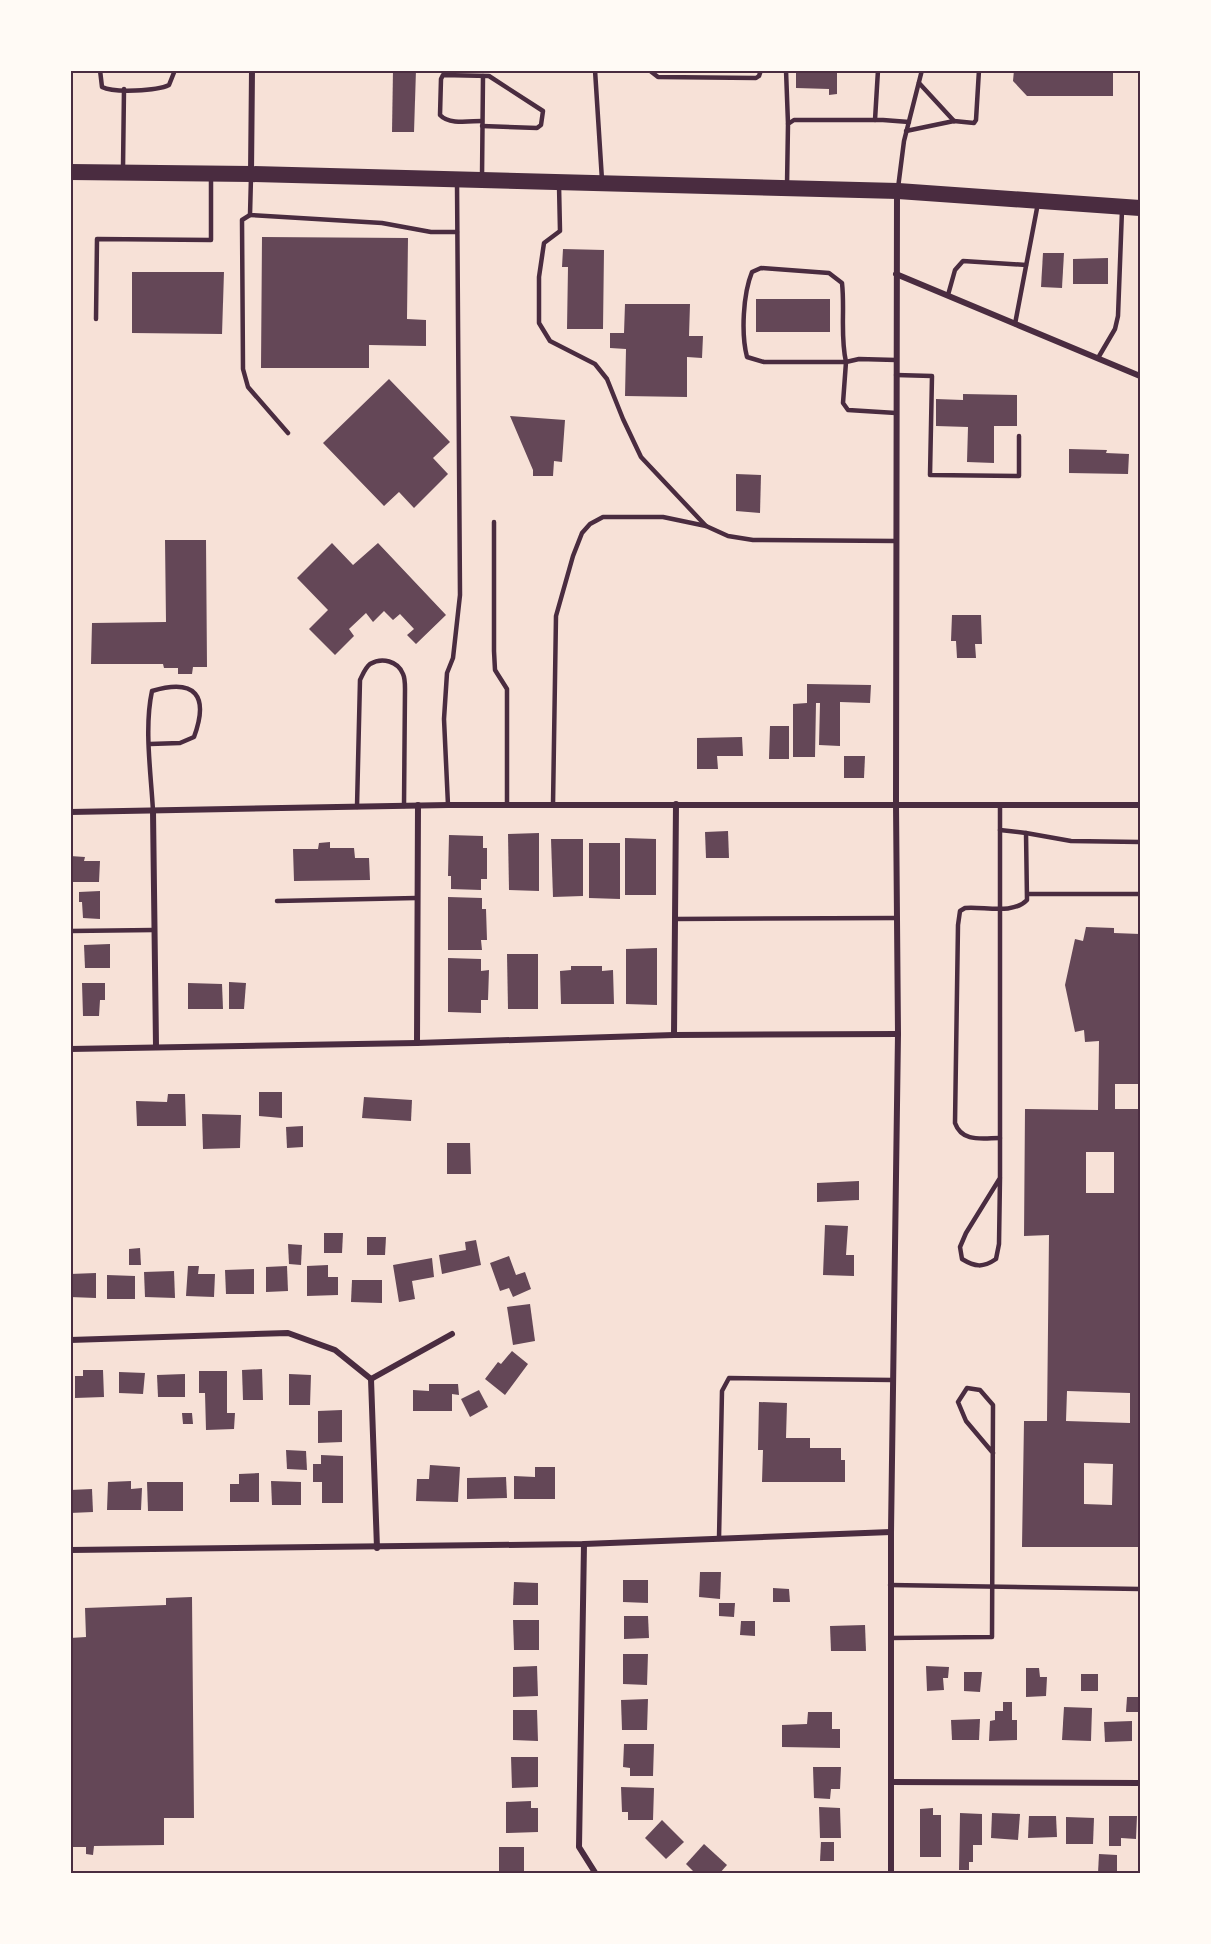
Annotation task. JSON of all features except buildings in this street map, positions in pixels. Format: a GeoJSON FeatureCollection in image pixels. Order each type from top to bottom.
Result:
{"type":"FeatureCollection","features":[{"type":"Feature","properties":{"kind":"highway"},"geometry":{"type":"LineString","coordinates":[[70,172],[212,173],[897,191],[1140,208]]}},
{"type":"Feature","properties":{"kind":"street"},"geometry":{"type":"LineString","coordinates":[[251,174],[252,70]]}},
{"type":"Feature","properties":{"kind":"street"},"geometry":{"type":"LineString","coordinates":[[891,1874],[891,1532],[898,1034],[897,191]]}},
{"type":"Feature","properties":{"kind":"street"},"geometry":{"type":"LineString","coordinates":[[896,274],[1140,376]]}},
{"type":"Feature","properties":{"kind":"street"},"geometry":{"type":"LineString","coordinates":[[674,1035],[676,804]]}},
{"type":"Feature","properties":{"kind":"street"},"geometry":{"type":"LineString","coordinates":[[417,1043],[418,805]]}},
{"type":"Feature","properties":{"kind":"street"},"geometry":{"type":"LineString","coordinates":[[70,812],[418,805],[1140,805]]}},
{"type":"Feature","properties":{"kind":"street"},"geometry":{"type":"LineString","coordinates":[[153,811],[156,1046]]}},
{"type":"Feature","properties":{"kind":"street"},"geometry":{"type":"LineString","coordinates":[[70,1049],[417,1043],[674,1035],[898,1034]]}},
{"type":"Feature","properties":{"kind":"street"},"geometry":{"type":"LineString","coordinates":[[70,1340],[288,1333],[335,1350],[371,1379],[377,1548]]}},
{"type":"Feature","properties":{"kind":"street"},"geometry":{"type":"LineString","coordinates":[[371,1379],[452,1334]]}},
{"type":"Feature","properties":{"kind":"street"},"geometry":{"type":"LineString","coordinates":[[70,1550],[584,1544],[891,1532]]}},
{"type":"Feature","properties":{"kind":"street"},"geometry":{"type":"LineString","coordinates":[[584,1544],[579,1847],[596,1874]]}},
{"type":"Feature","properties":{"kind":"street"},"geometry":{"type":"LineString","coordinates":[[891,1782],[1140,1783]]}},
{"type":"Feature","properties":{"kind":"lane"},"geometry":{"type":"LineString","coordinates":[[100,70],[102,87],[124,90],[161,89],[169,85],[175,70]]}},
{"type":"Feature","properties":{"kind":"lane"},"geometry":{"type":"LineString","coordinates":[[595,70],[602,183]]}},
{"type":"Feature","properties":{"kind":"lane"},"geometry":{"type":"LineString","coordinates":[[649,70],[658,77],[756,78],[761,70]]}},
{"type":"Feature","properties":{"kind":"lane"},"geometry":{"type":"LineString","coordinates":[[786,70],[787,188]]}},
{"type":"Feature","properties":{"kind":"lane"},"geometry":{"type":"LineString","coordinates":[[875,120],[878,70]]}},
{"type":"Feature","properties":{"kind":"lane"},"geometry":{"type":"LineString","coordinates":[[897,191],[906,131],[922,70]]}},
{"type":"Feature","properties":{"kind":"lane"},"geometry":{"type":"LineString","coordinates":[[906,131],[954,121],[974,123],[979,70]]}},
{"type":"Feature","properties":{"kind":"lane"},"geometry":{"type":"LineString","coordinates":[[443,75],[489,76],[543,111],[541,125],[537,128],[482,123],[452,121],[440,115],[443,75]]}},
{"type":"Feature","properties":{"kind":"lane"},"geometry":{"type":"LineString","coordinates":[[482,180],[483,76]]}},
{"type":"Feature","properties":{"kind":"lane"},"geometry":{"type":"LineString","coordinates":[[919,83],[954,121]]}},
{"type":"Feature","properties":{"kind":"lane"},"geometry":{"type":"LineString","coordinates":[[123,172],[124,90]]}},
{"type":"Feature","properties":{"kind":"lane"},"geometry":{"type":"LineString","coordinates":[[788,124],[794,120],[909,122]]}},
{"type":"Feature","properties":{"kind":"lane"},"geometry":{"type":"LineString","coordinates":[[96,319],[97,239],[211,240],[212,173]]}},
{"type":"Feature","properties":{"kind":"lane"},"geometry":{"type":"LineString","coordinates":[[250,215],[251,174]]}},
{"type":"Feature","properties":{"kind":"lane"},"geometry":{"type":"LineString","coordinates":[[448,805],[445,708],[447,673],[453,658],[460,595],[457,179]]}},
{"type":"Feature","properties":{"kind":"lane"},"geometry":{"type":"LineString","coordinates":[[559,182],[560,231],[544,243],[539,277],[539,323],[550,341],[595,364],[607,379],[641,457],[706,526]]}},
{"type":"Feature","properties":{"kind":"lane"},"geometry":{"type":"LineString","coordinates":[[1015,324],[1038,201]]}},
{"type":"Feature","properties":{"kind":"lane"},"geometry":{"type":"LineString","coordinates":[[1098,358],[1115,329],[1118,316],[1122,207]]}},
{"type":"Feature","properties":{"kind":"lane"},"geometry":{"type":"LineString","coordinates":[[288,433],[248,387],[243,369],[242,220],[250,215],[382,223],[431,232],[457,232]]}},
{"type":"Feature","properties":{"kind":"lane"},"geometry":{"type":"LineString","coordinates":[[948,296],[955,270],[963,261],[1026,265]]}},
{"type":"Feature","properties":{"kind":"lane"},"geometry":{"type":"LineString","coordinates":[[896,360],[859,359],[846,362],[764,362],[747,357],[743,342],[747,283],[752,272],[760,268],[829,273],[842,283],[842,345],[846,362],[843,403],[849,410],[896,413]]}},
{"type":"Feature","properties":{"kind":"lane"},"geometry":{"type":"LineString","coordinates":[[896,375],[932,376],[930,475],[1019,476],[1019,436]]}},
{"type":"Feature","properties":{"kind":"lane"},"geometry":{"type":"LineString","coordinates":[[553,805],[556,616],[573,556],[582,533],[590,524],[603,517],[663,517],[706,526],[728,536],[753,540],[896,541]]}},
{"type":"Feature","properties":{"kind":"lane"},"geometry":{"type":"LineString","coordinates":[[494,522],[494,651],[495,670],[507,689],[507,805]]}},
{"type":"Feature","properties":{"kind":"lane"},"geometry":{"type":"LineString","coordinates":[[357,807],[360,680],[364,670],[371,663],[381,660],[398,665],[404,675],[404,806]]}},
{"type":"Feature","properties":{"kind":"lane"},"geometry":{"type":"LineString","coordinates":[[150,744],[180,742],[194,737],[201,719],[201,704],[194,692],[184,687],[166,687],[152,692],[149,703],[150,744],[153,811]]}},
{"type":"Feature","properties":{"kind":"lane"},"geometry":{"type":"LineString","coordinates":[[1000,805],[1001,908],[1000,1178],[999,1244],[996,1259],[987,1265],[972,1266],[962,1259],[960,1247],[966,1233],[1000,1178]]}},
{"type":"Feature","properties":{"kind":"lane"},"geometry":{"type":"LineString","coordinates":[[1000,830],[1071,841],[1140,842]]}},
{"type":"Feature","properties":{"kind":"lane"},"geometry":{"type":"LineString","coordinates":[[1000,1138],[965,1136],[957,1131],[955,1123],[958,925],[960,911],[964,908],[1001,908],[1024,904],[1028,900],[1026,833]]}},
{"type":"Feature","properties":{"kind":"lane"},"geometry":{"type":"LineString","coordinates":[[1028,894],[1140,894]]}},
{"type":"Feature","properties":{"kind":"lane"},"geometry":{"type":"LineString","coordinates":[[277,901],[416,898]]}},
{"type":"Feature","properties":{"kind":"lane"},"geometry":{"type":"LineString","coordinates":[[675,919],[897,918]]}},
{"type":"Feature","properties":{"kind":"lane"},"geometry":{"type":"LineString","coordinates":[[70,931],[154,930]]}},
{"type":"Feature","properties":{"kind":"lane"},"geometry":{"type":"LineString","coordinates":[[719,1539],[722,1391],[729,1378],[893,1380]]}},
{"type":"Feature","properties":{"kind":"lane"},"geometry":{"type":"LineString","coordinates":[[891,1638],[992,1636],[992,1587],[993,1453],[993,1405],[981,1390],[967,1388],[958,1402],[966,1421],[993,1453]]}},
{"type":"Feature","properties":{"kind":"lane"},"geometry":{"type":"LineString","coordinates":[[891,1585],[1140,1589]]}}]}
